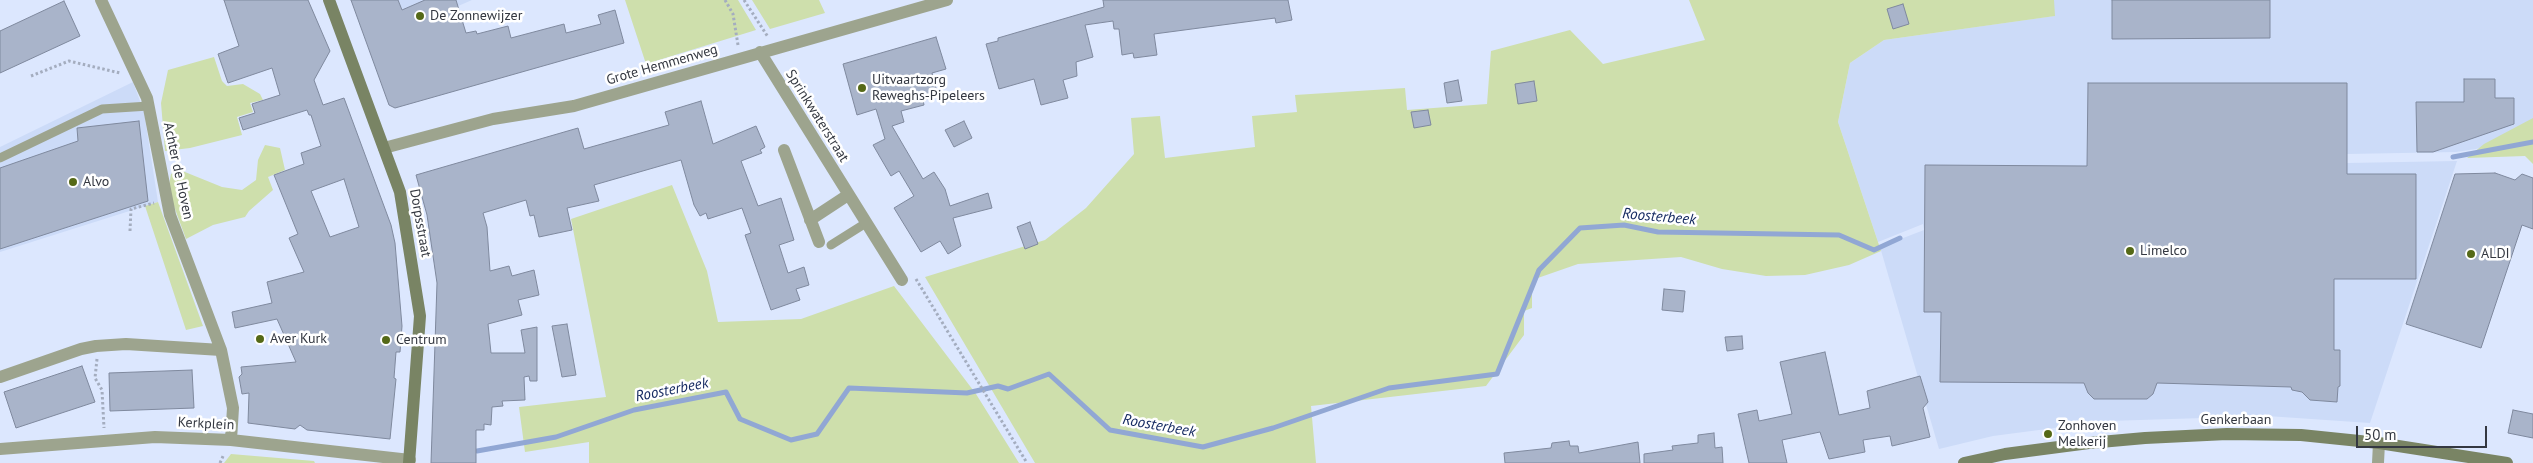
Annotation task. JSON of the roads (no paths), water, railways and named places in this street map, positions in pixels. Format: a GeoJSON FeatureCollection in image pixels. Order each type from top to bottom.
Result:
{"type":"FeatureCollection","features":[{"type":"Feature","properties":{"kind":"street","name":"Achter de Hoven"},"geometry":{"type":"LineString","coordinates":[[101,0],[148,98],[170,215],[221,350],[233,408],[231,440]]}},
{"type":"Feature","properties":{"kind":"street","name":"Dorpsstraat"},"geometry":{"type":"LineString","coordinates":[[328,0],[400,192],[420,316],[410,462]]}},
{"type":"Feature","properties":{"kind":"street","name":"Grote Hemmenweg"},"geometry":{"type":"LineString","coordinates":[[384,148],[493,119],[574,106],[947,0]]}},
{"type":"Feature","properties":{"kind":"street","name":"Sprinkwaterstraat"},"geometry":{"type":"LineString","coordinates":[[760,52],[902,280]]}},
{"type":"Feature","properties":{"kind":"street"},"geometry":{"type":"LineString","coordinates":[[784,150],[810,220],[825,243]]}},
{"type":"Feature","properties":{"kind":"street"},"geometry":{"type":"LineString","coordinates":[[810,220],[848,195]]}},
{"type":"Feature","properties":{"kind":"street"},"geometry":{"type":"LineString","coordinates":[[0,377],[81,349],[96,346],[126,344],[221,350]]}},
{"type":"Feature","properties":{"kind":"street","name":"Genkerbaan"},"geometry":{"type":"LineString","coordinates":[[1964,463],[2005,459],[2146,438],[2227,434],[2301,436],[2379,443],[2507,463]]}},
{"type":"Feature","properties":{"kind":"street","name":"Kerkplein"},"geometry":{"type":"LineString","coordinates":[[0,447],[155,437],[231,440],[410,462]]}},
{"type":"Feature","properties":{"kind":"street"},"geometry":{"type":"LineString","coordinates":[[2378,463],[2379,443]]}},
{"type":"Feature","properties":{"kind":"lane"},"geometry":{"type":"LineString","coordinates":[[0,158],[102,109],[149,106]]}},
{"type":"Feature","properties":{"kind":"lane"},"geometry":{"type":"LineString","coordinates":[[825,243],[866,223]]}},
{"type":"Feature","properties":{"kind":"waterway","name":"Roosterbeek"},"geometry":{"type":"LineString","coordinates":[[2453,157],[2533,142]]}},
{"type":"Feature","properties":{"kind":"waterway","name":"Roosterbeek"},"geometry":{"type":"LineString","coordinates":[[477,451],[556,437],[634,410],[726,392],[740,419],[791,440],[817,434],[849,388],[967,393],[998,386],[1008,389],[1049,374],[1110,430],[1203,447],[1273,428],[1389,388],[1497,374],[1539,270],[1580,228],[1624,225],[1658,232],[1839,235],[1874,250],[1900,238]]}},
{"type":"Feature","properties":{"kind":"place","name":"De Zonnewijzer"},"geometry":{"type":"Point","coordinates":[420,16]}},
{"type":"Feature","properties":{"kind":"place","name":"Uitvaartzorg Reweghs-Pipeleers"},"geometry":{"type":"Point","coordinates":[862,88]}},
{"type":"Feature","properties":{"kind":"place","name":"Alvo"},"geometry":{"type":"Point","coordinates":[73,182]}},
{"type":"Feature","properties":{"kind":"place","name":"Limelco"},"geometry":{"type":"Point","coordinates":[2130,251]}},
{"type":"Feature","properties":{"kind":"place","name":"ALDI"},"geometry":{"type":"Point","coordinates":[2471,254]}},
{"type":"Feature","properties":{"kind":"place","name":"Aver Kurk"},"geometry":{"type":"Point","coordinates":[260,339]}},
{"type":"Feature","properties":{"kind":"place","name":"Centrum"},"geometry":{"type":"Point","coordinates":[386,340]}},
{"type":"Feature","properties":{"kind":"place","name":"Zonhoven Melkerij"},"geometry":{"type":"Point","coordinates":[2048,434]}}]}
